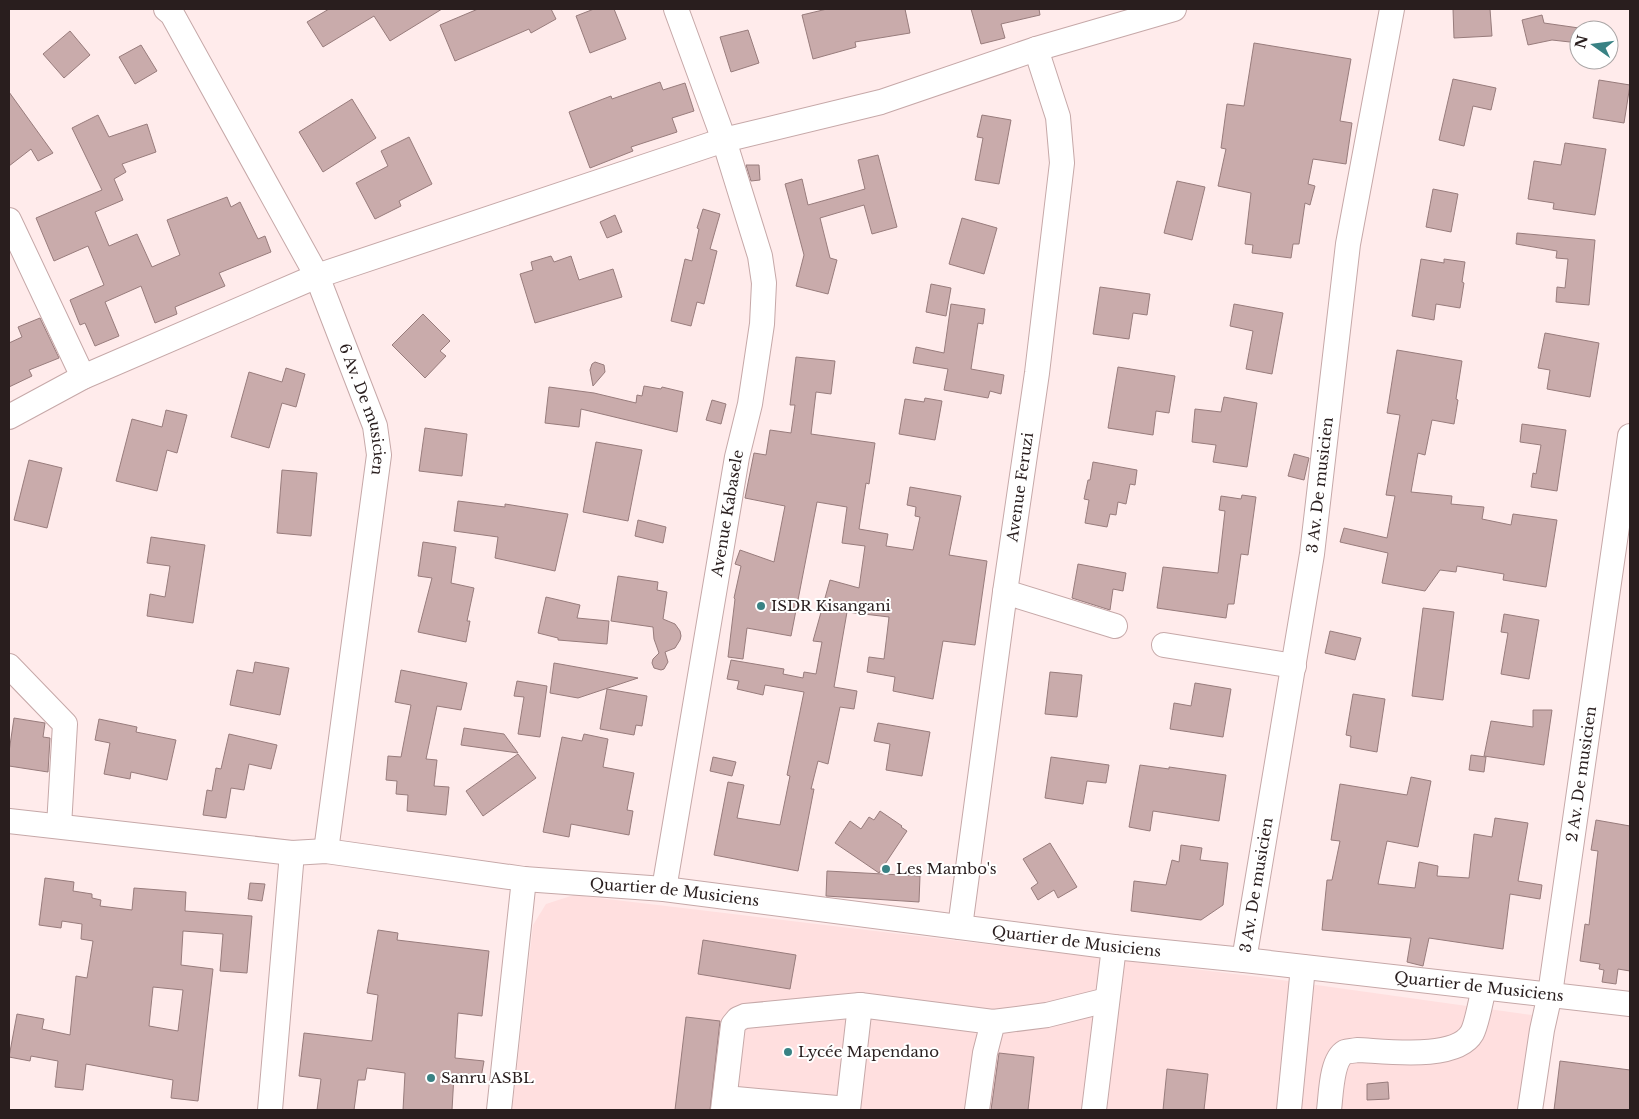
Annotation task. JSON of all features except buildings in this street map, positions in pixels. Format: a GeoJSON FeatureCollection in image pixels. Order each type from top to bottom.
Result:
{"type":"FeatureCollection","features":[{"type":"Feature","properties":{"kind":"street","name":"Avenue Kabasele"},"geometry":{"type":"LineString","coordinates":[[664,889],[705,642],[738,457],[750,404],[762,324],[764,283],[760,256],[724,140],[676,9]]}},
{"type":"Feature","properties":{"kind":"street"},"geometry":{"type":"LineString","coordinates":[[9,417],[82,377],[317,276],[724,140],[881,102],[1036,49],[1174,9]]}},
{"type":"Feature","properties":{"kind":"street","name":"3 Av. De musicien"},"geometry":{"type":"LineString","coordinates":[[1244,960],[1312,554],[1348,244],[1392,9]]}},
{"type":"Feature","properties":{"kind":"street","name":"6 Av. De musicien"},"geometry":{"type":"LineString","coordinates":[[172,10],[317,276],[375,426],[379,455],[326,851]]}},
{"type":"Feature","properties":{"kind":"street","name":"Avenue Feruzi"},"geometry":{"type":"LineString","coordinates":[[960,927],[1005,592],[1037,373],[1062,163],[1058,117],[1036,49]]}},
{"type":"Feature","properties":{"kind":"street"},"geometry":{"type":"LineString","coordinates":[[9,220],[82,377]]}},
{"type":"Feature","properties":{"kind":"street","name":"2 Av. De musicien"},"geometry":{"type":"LineString","coordinates":[[1530,1110],[1542,1030],[1550,994],[1630,436]]}},
{"type":"Feature","properties":{"kind":"street"},"geometry":{"type":"LineString","coordinates":[[1005,592],[1115,626]]}},
{"type":"Feature","properties":{"kind":"street"},"geometry":{"type":"LineString","coordinates":[[1164,644],[1294,666]]}},
{"type":"Feature","properties":{"kind":"street"},"geometry":{"type":"LineString","coordinates":[[9,666],[66,724],[59,826]]}},
{"type":"Feature","properties":{"kind":"street","name":"Quartier de Musiciens"},"geometry":{"type":"LineString","coordinates":[[9,821],[292,853],[326,851],[524,879],[664,889],[1114,947],[1630,1004]]}},
{"type":"Feature","properties":{"kind":"street"},"geometry":{"type":"LineString","coordinates":[[270,1110],[292,853]]}},
{"type":"Feature","properties":{"kind":"street"},"geometry":{"type":"LineString","coordinates":[[499,1110],[524,879]]}},
{"type":"Feature","properties":{"kind":"street"},"geometry":{"type":"LineString","coordinates":[[1094,1110],[1114,947]]}},
{"type":"Feature","properties":{"kind":"street"},"geometry":{"type":"LineString","coordinates":[[1289,1110],[1303,967]]}},
{"type":"Feature","properties":{"kind":"street"},"geometry":{"type":"LineString","coordinates":[[1329,1110],[1334,1070],[1338,1059],[1345,1052],[1357,1050],[1437,1052],[1452,1048],[1464,1042],[1472,1033],[1484,988]]}},
{"type":"Feature","properties":{"kind":"street"},"geometry":{"type":"LineString","coordinates":[[860,1006],[848,1110],[724,1104],[733,1025],[738,1019],[745,1016],[860,1006],[993,1022],[1047,1015],[1107,1000]]}},
{"type":"Feature","properties":{"kind":"street"},"geometry":{"type":"LineString","coordinates":[[977,1110],[984,1053],[993,1022]]}},
{"type":"Feature","properties":{"kind":"shaded area"},"geometry":{"type":"Polygon","coordinates":[[[574,895],[1260,977],[1532,1015],[1521,1110],[512,1110],[533,925],[546,904],[574,895]]]}},
{"type":"Feature","properties":{"kind":"place","name":"ISDR Kisangani"},"geometry":{"type":"Point","coordinates":[761,606]}},
{"type":"Feature","properties":{"kind":"place","name":"Les Mambo's"},"geometry":{"type":"Point","coordinates":[886,869]}},
{"type":"Feature","properties":{"kind":"place","name":"Lycée Mapendano"},"geometry":{"type":"Point","coordinates":[788,1052]}},
{"type":"Feature","properties":{"kind":"place","name":"Sanru ASBL"},"geometry":{"type":"Point","coordinates":[431,1078]}}]}
